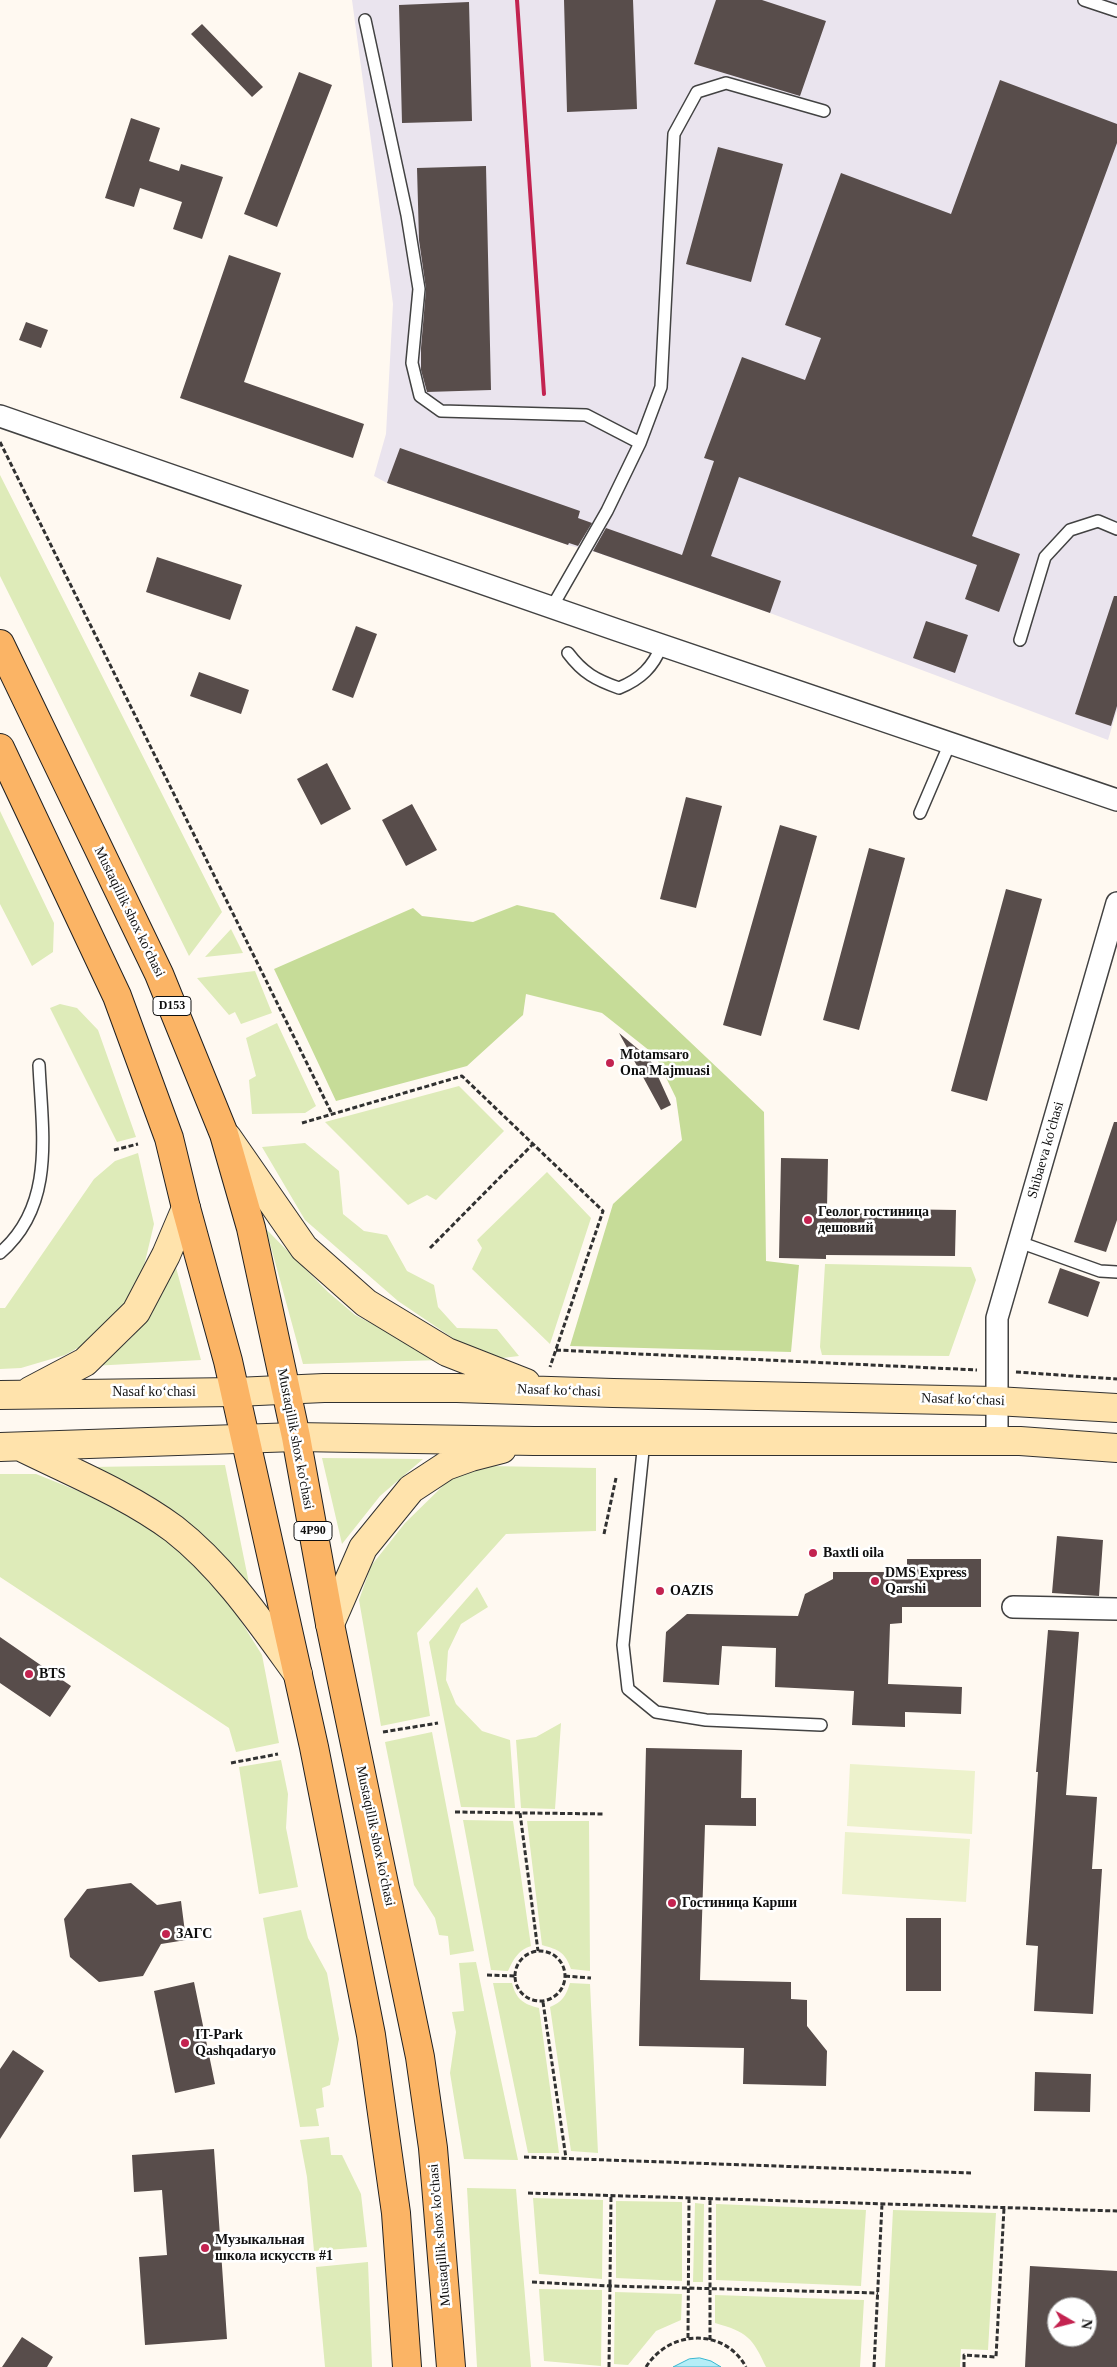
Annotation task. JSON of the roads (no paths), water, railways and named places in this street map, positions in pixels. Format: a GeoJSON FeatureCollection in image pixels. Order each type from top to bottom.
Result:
{"type":"FeatureCollection","features":[{"type":"Feature","properties":{"kind":"main road","name":"Mustaqillik shox ko'chasi"},"geometry":{"type":"LineString","coordinates":[[0,644],[159,974],[224,1134],[251,1228],[296,1437],[330,1624],[420,2057],[433,2148],[451,2367]]}},
{"type":"Feature","properties":{"kind":"main road"},"geometry":{"type":"LineString","coordinates":[[0,748],[116,996],[169,1138],[236,1392],[245,1440],[298,1674],[372,2035],[396,2213],[407,2367]]}},
{"type":"Feature","properties":{"kind":"main road"},"geometry":{"type":"LineString","coordinates":[[224,1134],[304,1248],[366,1302],[448,1352],[548,1379]]}},
{"type":"Feature","properties":{"kind":"main road"},"geometry":{"type":"LineString","coordinates":[[13,1394],[86,1362],[136,1312],[166,1255],[186,1208]]}},
{"type":"Feature","properties":{"kind":"main road","name":"Nasaf ko‘chasi"},"geometry":{"type":"LineString","coordinates":[[13,1394],[457,1388],[548,1379],[996,1400],[1117,1408]]}},
{"type":"Feature","properties":{"kind":"main road"},"geometry":{"type":"LineString","coordinates":[[10,1447],[296,1437],[534,1441],[996,1441],[1117,1448]]}},
{"type":"Feature","properties":{"kind":"main road"},"geometry":{"type":"LineString","coordinates":[[330,1624],[363,1548],[411,1490],[446,1466],[470,1457],[534,1441]]}},
{"type":"Feature","properties":{"kind":"main road"},"geometry":{"type":"LineString","coordinates":[[10,1447],[137,1505],[176,1531],[219,1572],[298,1674]]}},
{"type":"Feature","properties":{"kind":"street"},"geometry":{"type":"LineString","coordinates":[[0,416],[662,646],[1117,800]]}},
{"type":"Feature","properties":{"kind":"street","name":"Shibaeva ko'chasi"},"geometry":{"type":"LineString","coordinates":[[996,1441],[997,1318],[1117,902]]}},
{"type":"Feature","properties":{"kind":"street"},"geometry":{"type":"LineString","coordinates":[[1013,1608],[1117,1609]]}},
{"type":"Feature","properties":{"kind":"lane"},"geometry":{"type":"LineString","coordinates":[[1084,0],[1117,11]]}},
{"type":"Feature","properties":{"kind":"lane"},"geometry":{"type":"LineString","coordinates":[[364,20],[407,215],[420,289],[412,363],[420,396],[441,411],[586,415],[640,443]]}},
{"type":"Feature","properties":{"kind":"lane"},"geometry":{"type":"LineString","coordinates":[[552,608],[608,510],[640,443],[661,387],[674,134],[696,92],[726,82],[824,111]]}},
{"type":"Feature","properties":{"kind":"lane"},"geometry":{"type":"LineString","coordinates":[[1020,640],[1045,557],[1070,530],[1098,521],[1117,529]]}},
{"type":"Feature","properties":{"kind":"lane"},"geometry":{"type":"LineString","coordinates":[[568,653],[577,665],[596,680],[619,688],[636,682],[655,663],[662,646]]}},
{"type":"Feature","properties":{"kind":"lane"},"geometry":{"type":"LineString","coordinates":[[920,812],[950,743]]}},
{"type":"Feature","properties":{"kind":"lane"},"geometry":{"type":"LineString","coordinates":[[0,1253],[12,1242],[36,1202],[43,1159],[39,1065]]}},
{"type":"Feature","properties":{"kind":"lane"},"geometry":{"type":"LineString","coordinates":[[1019,1242],[1100,1271],[1117,1272]]}},
{"type":"Feature","properties":{"kind":"lane"},"geometry":{"type":"LineString","coordinates":[[644,1441],[623,1644],[628,1689],[656,1712],[706,1720],[821,1725]]}},
{"type":"Feature","properties":{"kind":"water"},"geometry":{"type":"Polygon","coordinates":[[[700,2358],[711,2361],[721,2367],[673,2367],[689,2359],[700,2358]]]}},
{"type":"Feature","properties":{"kind":"railway"},"geometry":{"type":"LineString","coordinates":[[517,0],[544,394]]}},
{"type":"Feature","properties":{"kind":"place","name":"Motamsaro Ona Majmuasi"},"geometry":{"type":"Point","coordinates":[610,1063]}},
{"type":"Feature","properties":{"kind":"place","name":"Геолог гостиница дешовий"},"geometry":{"type":"Point","coordinates":[808,1220]}},
{"type":"Feature","properties":{"kind":"place","name":"Baxtli oila"},"geometry":{"type":"Point","coordinates":[813,1553]}},
{"type":"Feature","properties":{"kind":"place","name":"DMS Express Qarshi"},"geometry":{"type":"Point","coordinates":[875,1581]}},
{"type":"Feature","properties":{"kind":"place","name":"OAZIS"},"geometry":{"type":"Point","coordinates":[660,1591]}},
{"type":"Feature","properties":{"kind":"place","name":"BTS"},"geometry":{"type":"Point","coordinates":[29,1674]}},
{"type":"Feature","properties":{"kind":"place","name":"Гостиница Карши"},"geometry":{"type":"Point","coordinates":[672,1903]}},
{"type":"Feature","properties":{"kind":"place","name":"ЗАГС"},"geometry":{"type":"Point","coordinates":[166,1934]}},
{"type":"Feature","properties":{"kind":"place","name":"IT-Park Qashqadaryo"},"geometry":{"type":"Point","coordinates":[185,2043]}},
{"type":"Feature","properties":{"kind":"place","name":"Музыкальная школа искусств #1"},"geometry":{"type":"Point","coordinates":[205,2248]}}]}
